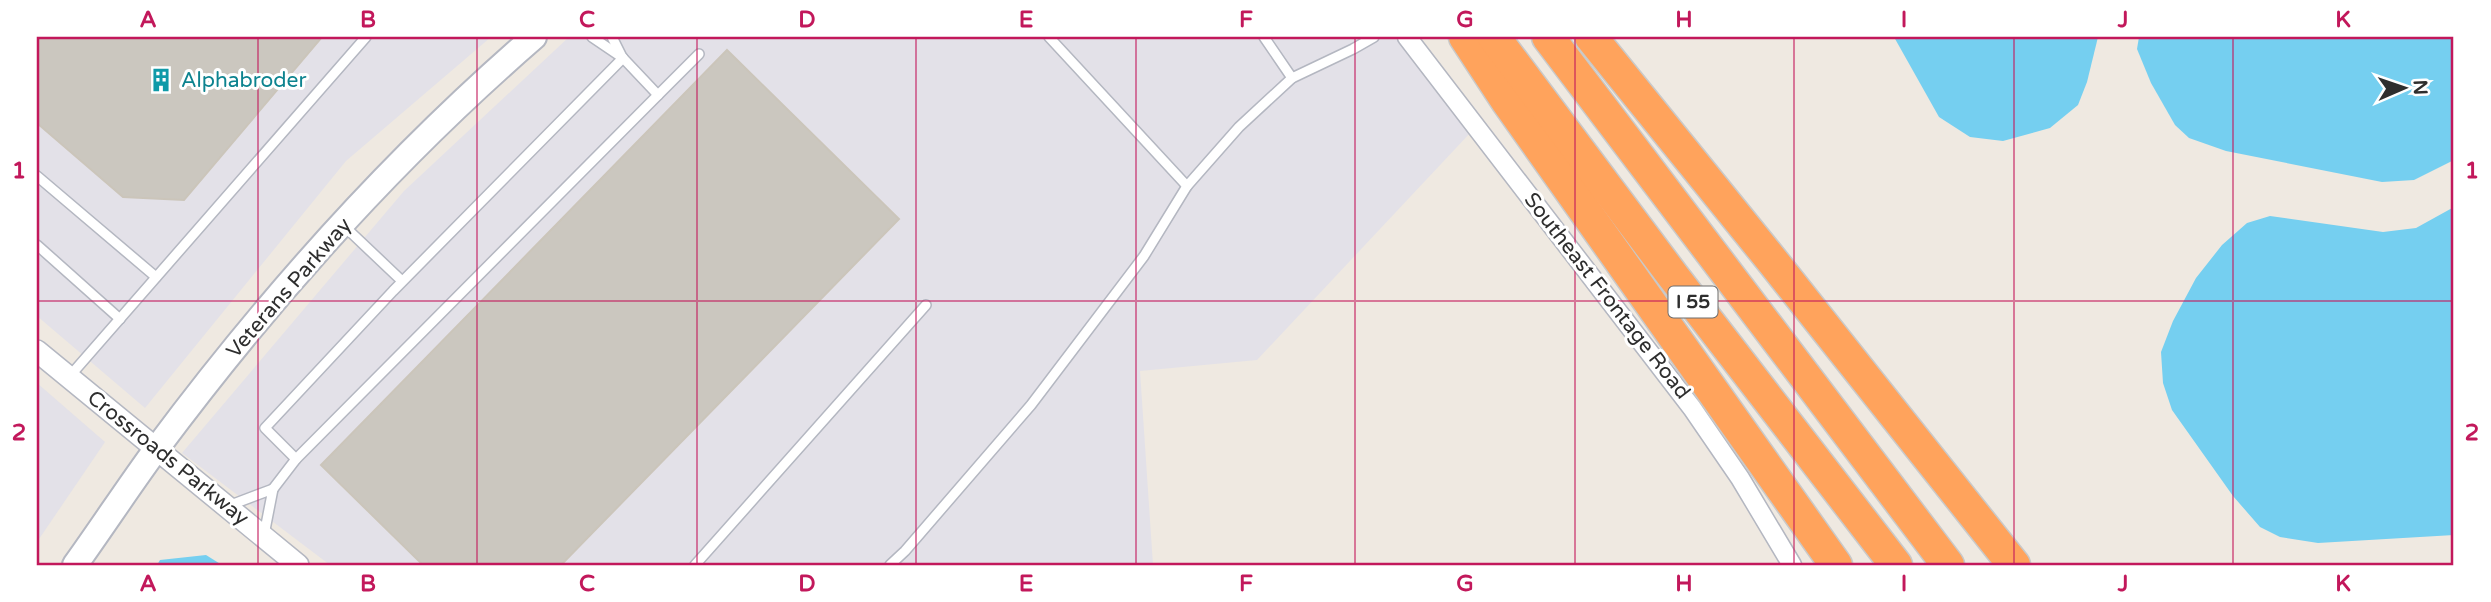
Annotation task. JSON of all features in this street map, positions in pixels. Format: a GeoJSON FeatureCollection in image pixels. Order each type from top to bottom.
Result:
{"type":"FeatureCollection","features":[{"type":"Feature","properties":{"kind":"highway"},"geometry":{"type":"LineString","coordinates":[[1465,37],[1507,101],[1836,565]]}},
{"type":"Feature","properties":{"kind":"highway","name":"I 55"},"geometry":{"type":"LineString","coordinates":[[1494,37],[1681,287],[1896,565]]}},
{"type":"Feature","properties":{"kind":"highway","name":"I 55"},"geometry":{"type":"LineString","coordinates":[[1548,37],[1948,565]]}},
{"type":"Feature","properties":{"kind":"highway"},"geometry":{"type":"LineString","coordinates":[[1591,37],[2014,565]]}},
{"type":"Feature","properties":{"kind":"main road","name":"Veterans Parkway"},"geometry":{"type":"LineString","coordinates":[[75,565],[158,448],[266,311],[392,170],[490,75],[534,37]]}},
{"type":"Feature","properties":{"kind":"street","name":"Southeast Frontage Road"},"geometry":{"type":"LineString","coordinates":[[1407,37],[1692,408],[1740,478],[1792,565]]}},
{"type":"Feature","properties":{"kind":"street","name":"Crossroads Parkway"},"geometry":{"type":"LineString","coordinates":[[37,351],[298,565]]}},
{"type":"Feature","properties":{"kind":"lane"},"geometry":{"type":"LineString","coordinates":[[69,377],[366,37]]}},
{"type":"Feature","properties":{"kind":"lane"},"geometry":{"type":"LineString","coordinates":[[592,37],[623,58],[658,95]]}},
{"type":"Feature","properties":{"kind":"lane"},"geometry":{"type":"LineString","coordinates":[[612,37],[623,58]]}},
{"type":"Feature","properties":{"kind":"lane"},"geometry":{"type":"LineString","coordinates":[[1049,37],[1187,186]]}},
{"type":"Feature","properties":{"kind":"lane"},"geometry":{"type":"LineString","coordinates":[[1264,37],[1292,78]]}},
{"type":"Feature","properties":{"kind":"lane"},"geometry":{"type":"LineString","coordinates":[[890,565],[914,541],[1031,405],[1144,257],[1187,186],[1240,127],[1292,78],[1374,37]]}},
{"type":"Feature","properties":{"kind":"lane"},"geometry":{"type":"LineString","coordinates":[[263,536],[273,489],[296,459],[699,54]]}},
{"type":"Feature","properties":{"kind":"lane"},"geometry":{"type":"LineString","coordinates":[[296,459],[265,428],[402,281],[623,58]]}},
{"type":"Feature","properties":{"kind":"lane"},"geometry":{"type":"LineString","coordinates":[[37,176],[156,277]]}},
{"type":"Feature","properties":{"kind":"lane"},"geometry":{"type":"LineString","coordinates":[[342,225],[402,281]]}},
{"type":"Feature","properties":{"kind":"lane"},"geometry":{"type":"LineString","coordinates":[[37,244],[120,319]]}},
{"type":"Feature","properties":{"kind":"lane"},"geometry":{"type":"LineString","coordinates":[[695,565],[926,305]]}},
{"type":"Feature","properties":{"kind":"lane"},"geometry":{"type":"LineString","coordinates":[[228,506],[273,489]]}},
{"type":"Feature","properties":{"kind":"shaded area"},"geometry":{"type":"Polygon","coordinates":[[[37,37],[491,37],[346,161],[145,408],[37,316],[37,37]]]}},
{"type":"Feature","properties":{"kind":"shaded area"},"geometry":{"type":"Polygon","coordinates":[[[569,37],[1403,37],[1472,131],[1257,360],[1140,371],[1153,565],[330,565],[182,453],[404,191],[569,37]]]}},
{"type":"Feature","properties":{"kind":"shaded area"},"geometry":{"type":"Polygon","coordinates":[[[37,383],[105,442],[37,542],[37,383]]]}},
{"type":"Feature","properties":{"kind":"water"},"geometry":{"type":"Polygon","coordinates":[[[1894,37],[2098,37],[2087,82],[2078,105],[2050,128],[2003,141],[1970,137],[1939,117],[1894,37]]]}},
{"type":"Feature","properties":{"kind":"water"},"geometry":{"type":"Polygon","coordinates":[[[2139,37],[2454,37],[2454,160],[2414,180],[2382,182],[2226,151],[2189,138],[2175,125],[2151,83],[2137,49],[2139,37]]]}},
{"type":"Feature","properties":{"kind":"water"},"geometry":{"type":"Polygon","coordinates":[[[2454,207],[2454,535],[2318,543],[2280,537],[2260,527],[2233,496],[2172,410],[2163,383],[2161,352],[2173,321],[2196,278],[2222,245],[2247,223],[2270,216],[2383,232],[2416,228],[2454,207]]]}},
{"type":"Feature","properties":{"kind":"water"},"geometry":{"type":"Polygon","coordinates":[[[206,555],[222,565],[157,565],[160,560],[206,555]]]}},
{"type":"Feature","properties":{"kind":"building","name":"Alphabroder"},"geometry":{"type":"Polygon","coordinates":[[[37,37],[322,37],[184,200],[123,197],[37,123],[37,37]]]}},
{"type":"Feature","properties":{"kind":"building"},"geometry":{"type":"Polygon","coordinates":[[[727,50],[899,219],[561,565],[423,565],[321,465],[727,50]]]}},
{"type":"Feature","properties":{"kind":"place","name":"Alphabroder"},"geometry":{"type":"Point","coordinates":[161,80]}}]}
